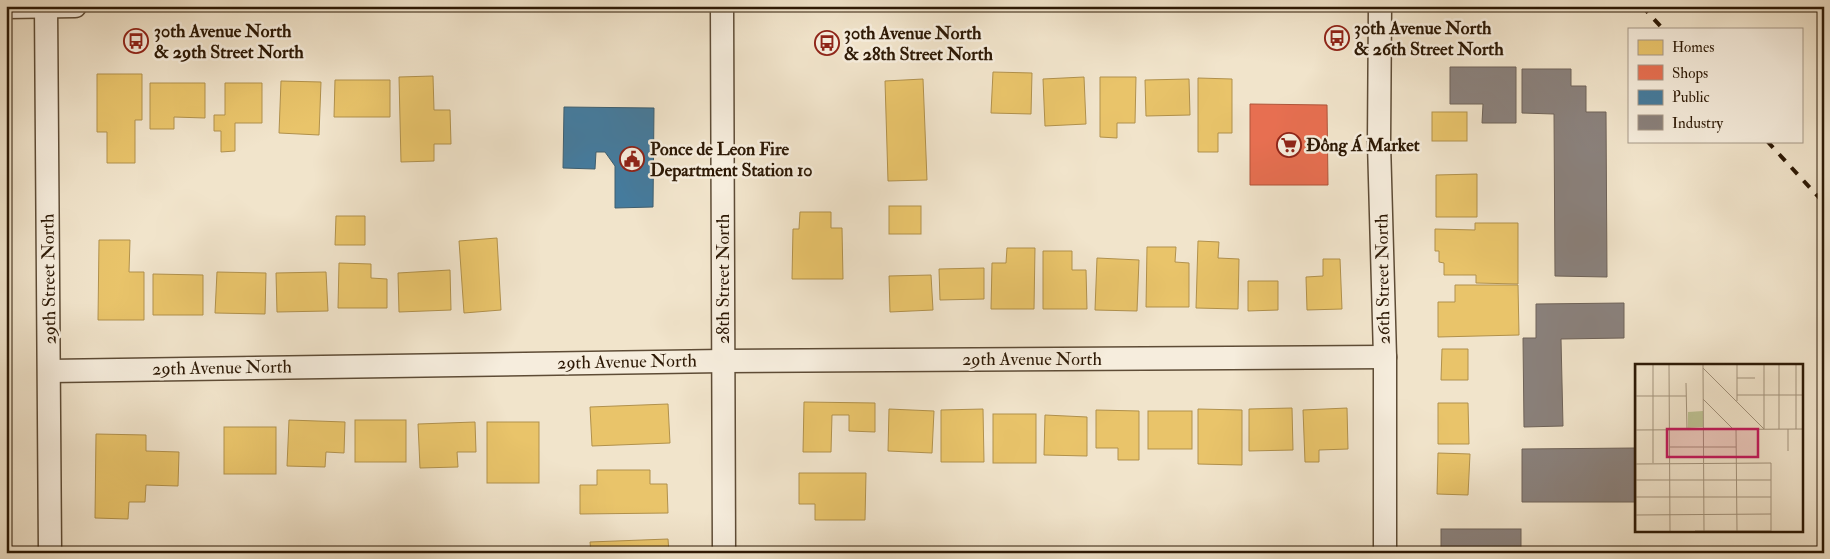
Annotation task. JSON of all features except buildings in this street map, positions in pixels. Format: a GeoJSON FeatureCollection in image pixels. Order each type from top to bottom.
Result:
{"type":"FeatureCollection","features":[{"type":"Feature","properties":{"kind":"street","name":"29th Street North"},"geometry":{"type":"LineString","coordinates":[[46,6],[50,553]]}},
{"type":"Feature","properties":{"kind":"street"},"geometry":{"type":"LineString","coordinates":[[6,7],[75,6]]}},
{"type":"Feature","properties":{"kind":"street","name":"28th Street North"},"geometry":{"type":"LineString","coordinates":[[722,6],[724,553]]}},
{"type":"Feature","properties":{"kind":"street","name":"26th Street North"},"geometry":{"type":"LineString","coordinates":[[1380,6],[1379,143],[1384,357],[1385,553]]}},
{"type":"Feature","properties":{"kind":"street","name":"29th Avenue North"},"geometry":{"type":"LineString","coordinates":[[50,371],[724,360],[1384,357]]}},
{"type":"Feature","properties":{"kind":"railway"},"geometry":{"type":"LineString","coordinates":[[1642,6],[1662,28]]}},
{"type":"Feature","properties":{"kind":"railway"},"geometry":{"type":"LineString","coordinates":[[1768,142],[1824,203]]}},
{"type":"Feature","properties":{"kind":"place","name":"30th Avenue North & 26th Street North"},"geometry":{"type":"Point","coordinates":[1337,38]}},
{"type":"Feature","properties":{"kind":"place","name":"30th Avenue North & 29th Street North"},"geometry":{"type":"Point","coordinates":[136,41]}},
{"type":"Feature","properties":{"kind":"place","name":"30th Avenue North & 28th Street North"},"geometry":{"type":"Point","coordinates":[827,43]}},
{"type":"Feature","properties":{"kind":"place","name":"Đông Á Market"},"geometry":{"type":"Point","coordinates":[1289,145]}},
{"type":"Feature","properties":{"kind":"place","name":"Ponce de Leon Fire Department Station 10"},"geometry":{"type":"Point","coordinates":[632,159]}}]}
